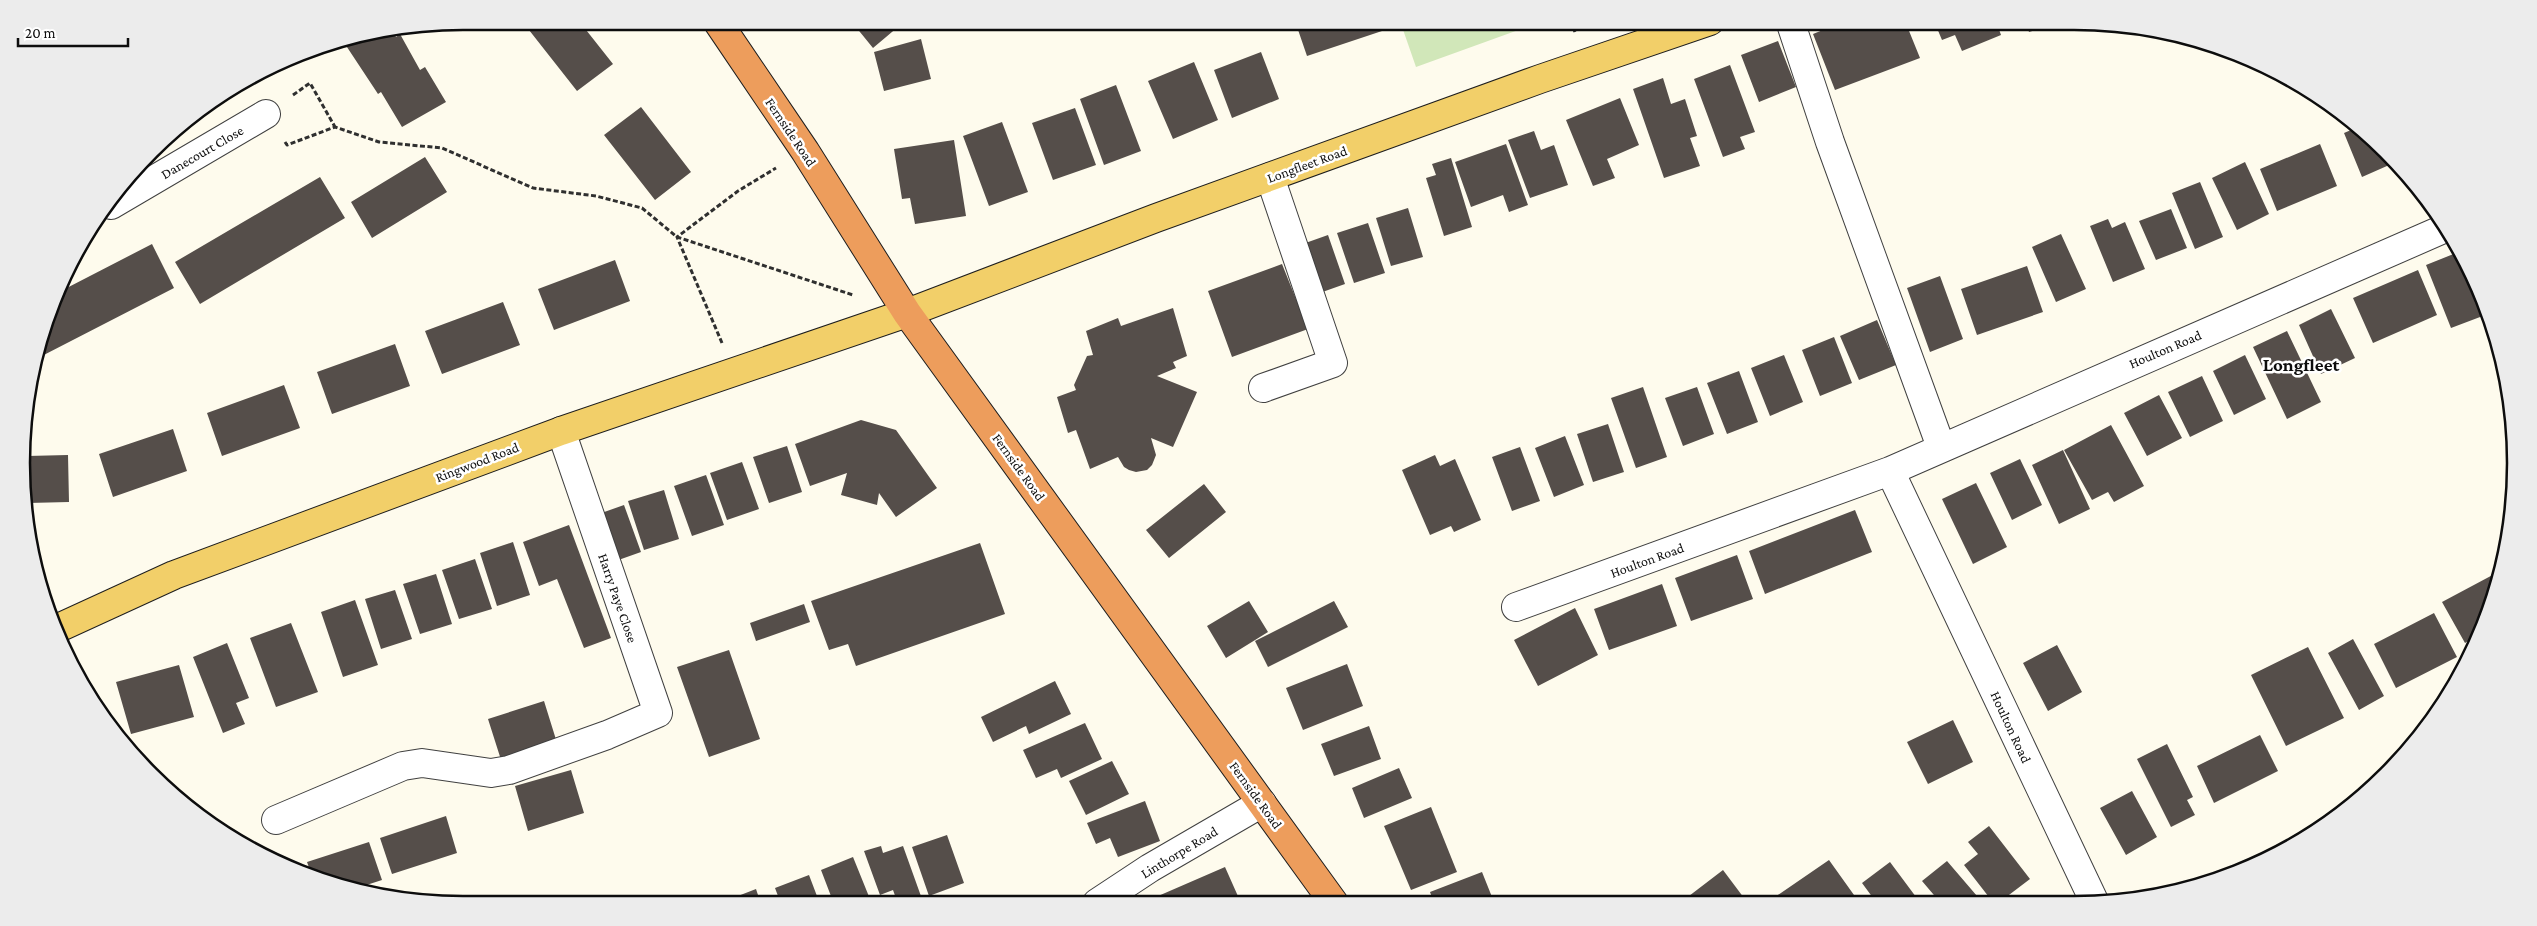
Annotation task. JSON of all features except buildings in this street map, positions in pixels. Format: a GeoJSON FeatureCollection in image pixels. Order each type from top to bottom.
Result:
{"type":"FeatureCollection","features":[{"type":"Feature","properties":{"kind":"highway","name":"Fernside Road"},"geometry":{"type":"LineString","coordinates":[[723,30],[805,151],[907,313],[1329,896]]}},
{"type":"Feature","properties":{"kind":"main road","name":"Longfleet Road"},"geometry":{"type":"LineString","coordinates":[[907,313],[1270,177],[1540,79],[1684,30]]}},
{"type":"Feature","properties":{"kind":"main road","name":"Ringwood Road"},"geometry":{"type":"LineString","coordinates":[[62,626],[174,575],[561,430],[695,387],[734,371],[907,313]]}},
{"type":"Feature","properties":{"kind":"street"},"geometry":{"type":"LineString","coordinates":[[1793,30],[1830,142],[1941,447]]}},
{"type":"Feature","properties":{"kind":"street","name":"Danecourt Close"},"geometry":{"type":"LineString","coordinates":[[117,201],[266,114]]}},
{"type":"Feature","properties":{"kind":"street"},"geometry":{"type":"LineString","coordinates":[[1264,388],[1333,363],[1270,177]]}},
{"type":"Feature","properties":{"kind":"street","name":"Houlton Road"},"geometry":{"type":"LineString","coordinates":[[1516,607],[1890,471],[1941,447],[2439,231]]}},
{"type":"Feature","properties":{"kind":"street","name":"Harry Paye Close"},"geometry":{"type":"LineString","coordinates":[[276,820],[403,766],[422,763],[491,773],[509,770],[607,735],[658,713],[561,430]]}},
{"type":"Feature","properties":{"kind":"street","name":"Houlton Road"},"geometry":{"type":"LineString","coordinates":[[1890,471],[2091,895]]}},
{"type":"Feature","properties":{"kind":"street","name":"Linthorpe Road"},"geometry":{"type":"LineString","coordinates":[[1108,896],[1150,868],[1262,803]]}},
{"type":"Feature","properties":{"kind":"path"},"geometry":{"type":"LineString","coordinates":[[335,127],[310,82],[266,114],[287,145],[335,127],[379,142],[442,148],[533,188],[596,196],[642,208],[677,237],[907,313]]}},
{"type":"Feature","properties":{"kind":"path"},"geometry":{"type":"LineString","coordinates":[[677,237],[738,191],[805,151]]}},
{"type":"Feature","properties":{"kind":"path"},"geometry":{"type":"LineString","coordinates":[[677,237],[734,371]]}},
{"type":"Feature","properties":{"kind":"green space"},"geometry":{"type":"Polygon","coordinates":[[[1403,30],[1518,30],[1416,67],[1403,30]]]}},
{"type":"Feature","properties":{"kind":"district","name":"Longfleet"},"geometry":{"type":"Point","coordinates":[2301,364]}}]}
